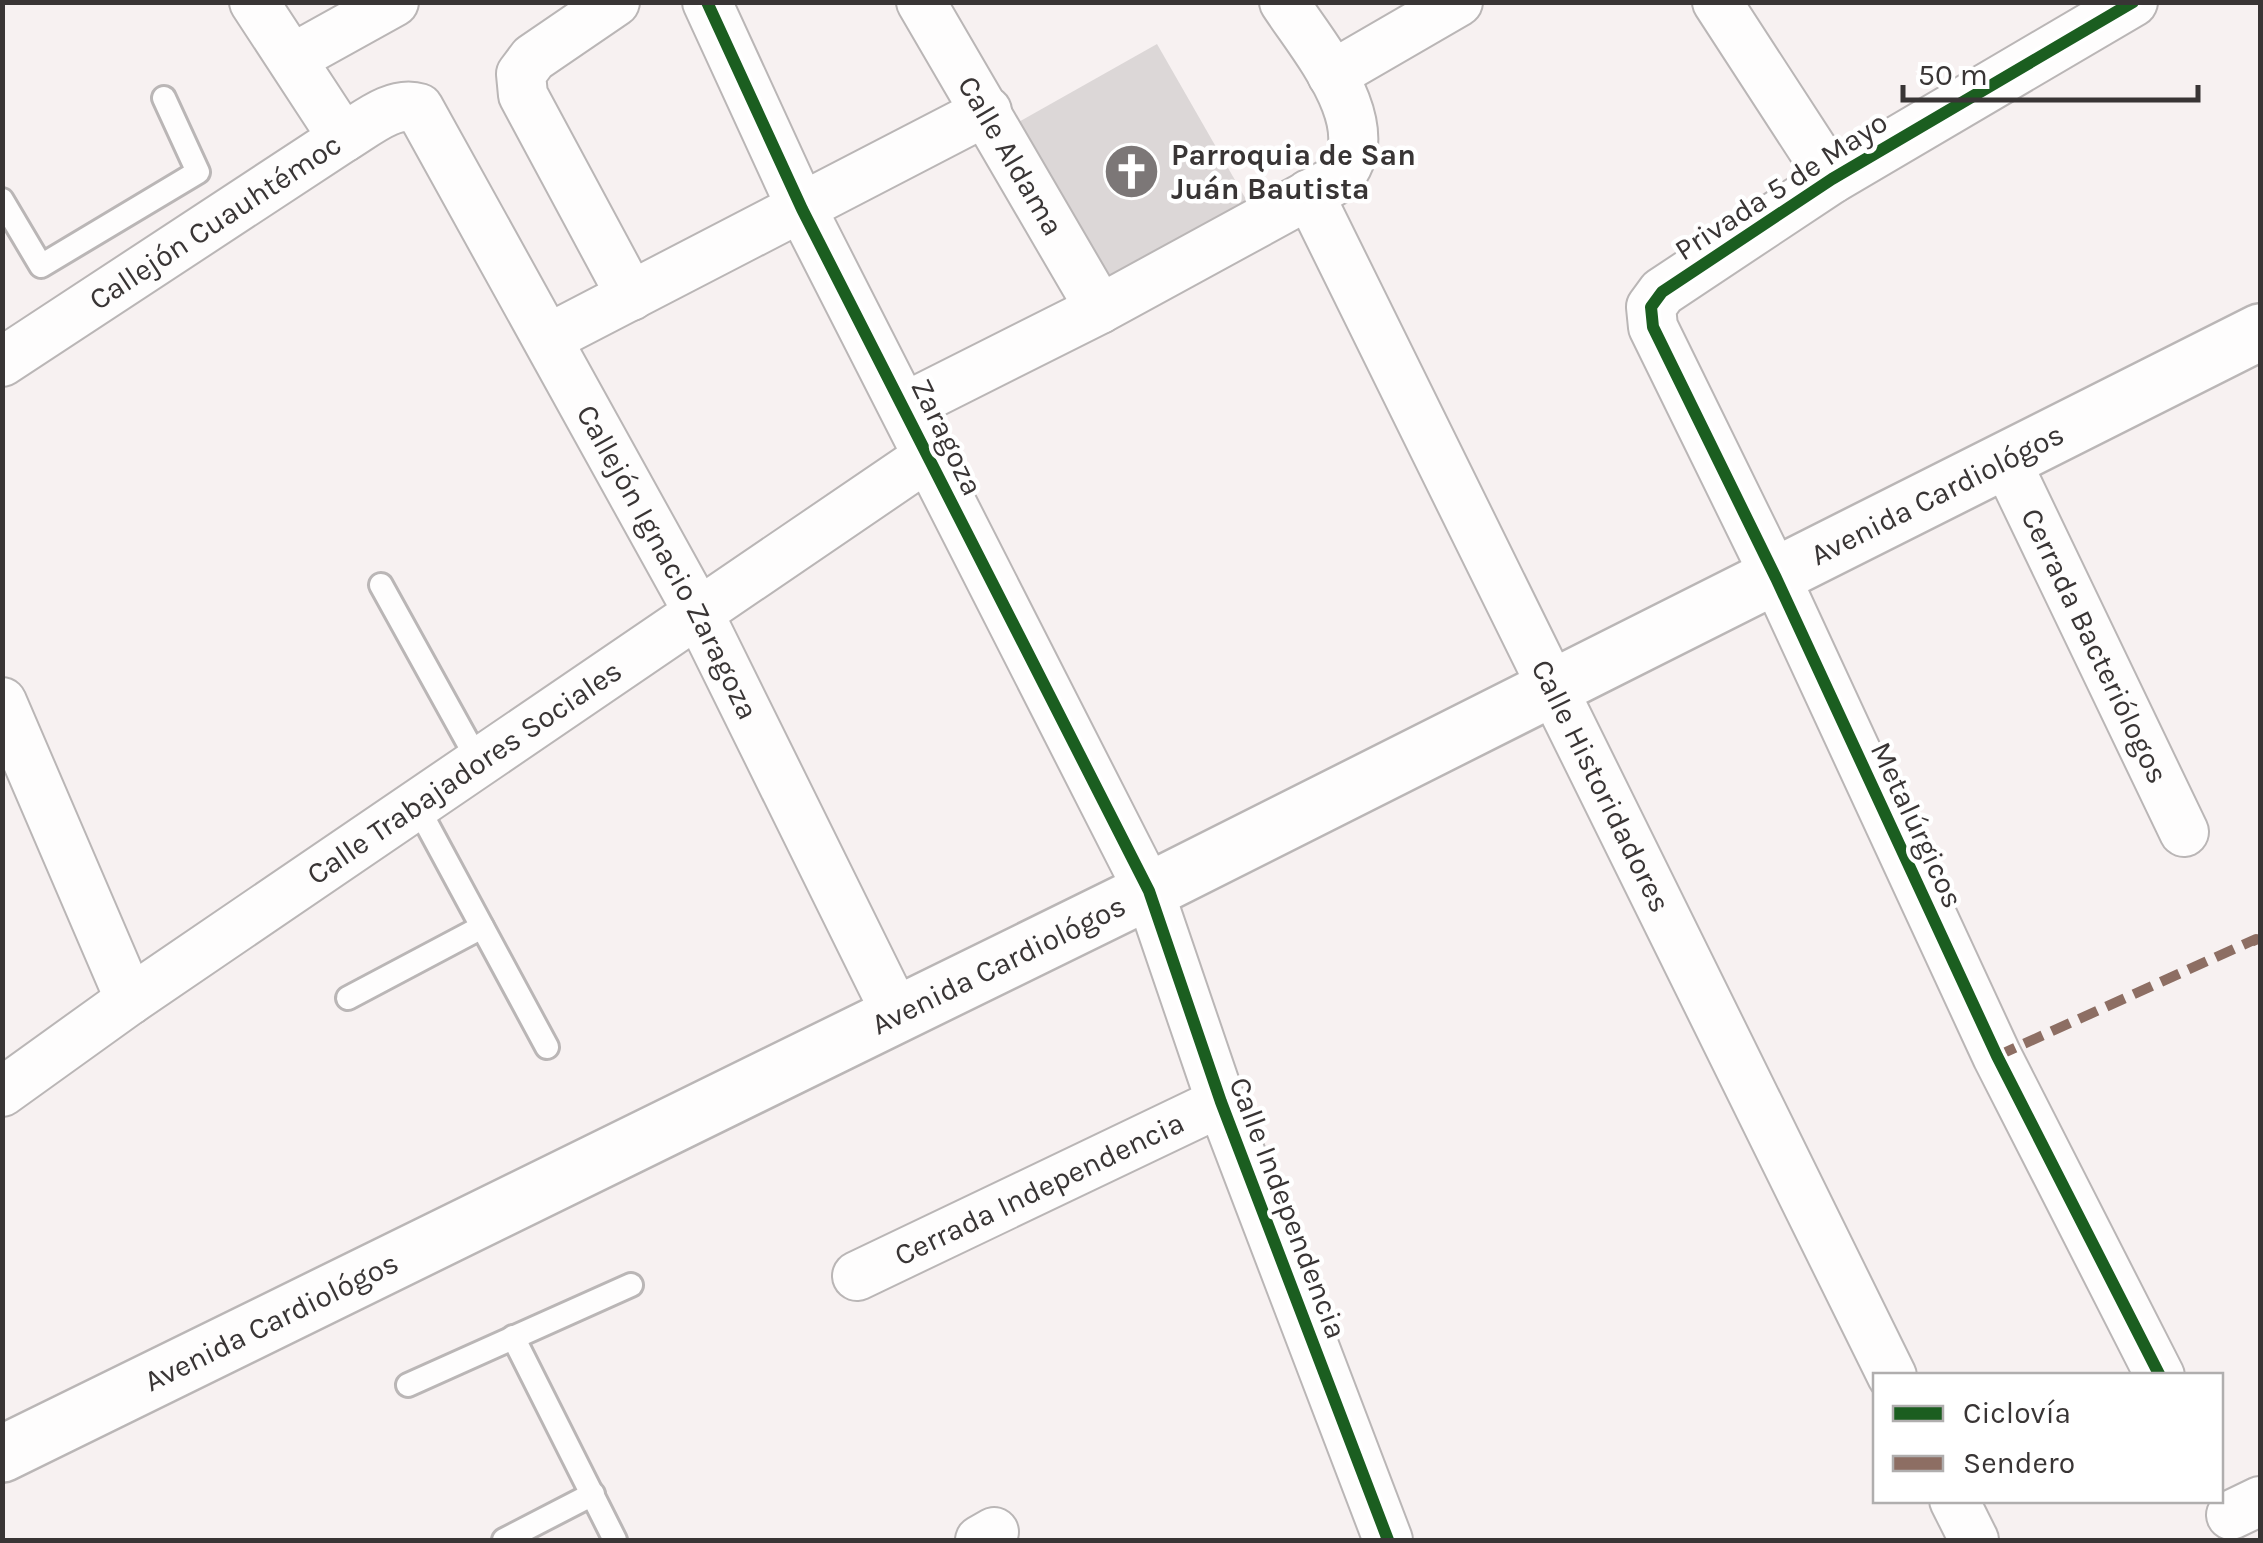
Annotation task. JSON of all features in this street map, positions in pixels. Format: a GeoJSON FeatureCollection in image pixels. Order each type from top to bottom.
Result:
{"type":"FeatureCollection","features":[{"type":"Feature","properties":{"kind":"main road","name":"Avenida Cardiológos"},"geometry":{"type":"LineString","coordinates":[[2,1454],[1149,891],[2260,332]]}},
{"type":"Feature","properties":{"kind":"street"},"geometry":{"type":"LineString","coordinates":[[254,2],[342,138]]}},
{"type":"Feature","properties":{"kind":"street"},"geometry":{"type":"LineString","coordinates":[[293,58],[394,2]]}},
{"type":"Feature","properties":{"kind":"street"},"geometry":{"type":"LineString","coordinates":[[615,2],[533,58],[521,74],[523,95],[631,296]]}},
{"type":"Feature","properties":{"kind":"street","name":"Zaragoza"},"geometry":{"type":"LineString","coordinates":[[707,2],[802,209],[1149,891]]}},
{"type":"Feature","properties":{"kind":"street","name":"Calle Aldama"},"geometry":{"type":"LineString","coordinates":[[921,2],[1100,309]]}},
{"type":"Feature","properties":{"kind":"street"},"geometry":{"type":"LineString","coordinates":[[905,407],[1100,309],[1338,179],[1350,165],[1353,118],[1332,76],[1284,2]]}},
{"type":"Feature","properties":{"kind":"street"},"geometry":{"type":"LineString","coordinates":[[1332,76],[1458,2]]}},
{"type":"Feature","properties":{"kind":"street"},"geometry":{"type":"LineString","coordinates":[[1717,2],[1832,179]]}},
{"type":"Feature","properties":{"kind":"street","name":"Privada 5 de Mayo"},"geometry":{"type":"LineString","coordinates":[[1662,292],[1832,179],[2134,2]]}},
{"type":"Feature","properties":{"kind":"street","name":"Callejón Cuauhtémoc"},"geometry":{"type":"LineString","coordinates":[[2,362],[393,108],[408,104],[419,108],[428,118]]}},
{"type":"Feature","properties":{"kind":"street"},"geometry":{"type":"LineString","coordinates":[[549,338],[987,111]]}},
{"type":"Feature","properties":{"kind":"street","name":"Callejón Ignacio Zaragoza"},"geometry":{"type":"LineString","coordinates":[[428,118],[698,612],[896,1013]]}},
{"type":"Feature","properties":{"kind":"street","name":"Calle Historidadores"},"geometry":{"type":"LineString","coordinates":[[1309,194],[1891,1373]]}},
{"type":"Feature","properties":{"kind":"street","name":"Metalúrgicos"},"geometry":{"type":"LineString","coordinates":[[1662,292],[1651,307],[1652,328],[1776,578],[1997,1056],[2158,1373]]}},
{"type":"Feature","properties":{"kind":"street","name":"Calle Trabajadores Sociales"},"geometry":{"type":"LineString","coordinates":[[2,1092],[130,1000],[928,457]]}},
{"type":"Feature","properties":{"kind":"street","name":"Cerrada Bacteriólogos"},"geometry":{"type":"LineString","coordinates":[[2006,460],[2184,832]]}},
{"type":"Feature","properties":{"kind":"street"},"geometry":{"type":"LineString","coordinates":[[2,702],[130,1000]]}},
{"type":"Feature","properties":{"kind":"street","name":"Calle Independencia"},"geometry":{"type":"LineString","coordinates":[[1149,891],[1220,1102],[1388,1540]]}},
{"type":"Feature","properties":{"kind":"street","name":"Cerrada Independencia"},"geometry":{"type":"LineString","coordinates":[[857,1276],[1220,1102]]}},
{"type":"Feature","properties":{"kind":"street"},"geometry":{"type":"LineString","coordinates":[[1956,1503],[1974,1540]]}},
{"type":"Feature","properties":{"kind":"lane"},"geometry":{"type":"LineString","coordinates":[[2,200],[41,266],[198,172],[164,98]]}},
{"type":"Feature","properties":{"kind":"lane"},"geometry":{"type":"LineString","coordinates":[[381,585],[480,764]]}},
{"type":"Feature","properties":{"kind":"lane"},"geometry":{"type":"LineString","coordinates":[[417,806],[546,1048]]}},
{"type":"Feature","properties":{"kind":"lane"},"geometry":{"type":"LineString","coordinates":[[348,998],[482,926]]}},
{"type":"Feature","properties":{"kind":"lane"},"geometry":{"type":"LineString","coordinates":[[408,1385],[631,1284]]}},
{"type":"Feature","properties":{"kind":"lane"},"geometry":{"type":"LineString","coordinates":[[513,1337],[615,1540]]}},
{"type":"Feature","properties":{"kind":"lane"},"geometry":{"type":"LineString","coordinates":[[504,1540],[593,1494]]}},
{"type":"Feature","properties":{"kind":"building","name":"Parroquia de San Juán Bautista"},"geometry":{"type":"Polygon","coordinates":[[[1157,44],[1255,215],[1105,293],[1008,128],[1157,44]]]}},
{"type":"Feature","properties":{"kind":"marked path"},"geometry":{"type":"LineString","coordinates":[[1997,1056],[2256,939],[2260,948]]}},
{"type":"Feature","properties":{"kind":"cycle path"},"geometry":{"type":"LineString","coordinates":[[707,2],[802,209],[1149,891],[1221,1102],[1388,1540]]}},
{"type":"Feature","properties":{"kind":"cycle path"},"geometry":{"type":"LineString","coordinates":[[2133,2],[1832,179],[1662,292],[1651,307],[1653,327],[1776,578],[1997,1056],[2158,1373]]}},
{"type":"Feature","properties":{"kind":"place","name":"Parroquia de San Juán Bautista"},"geometry":{"type":"Point","coordinates":[1132,172]}}]}
